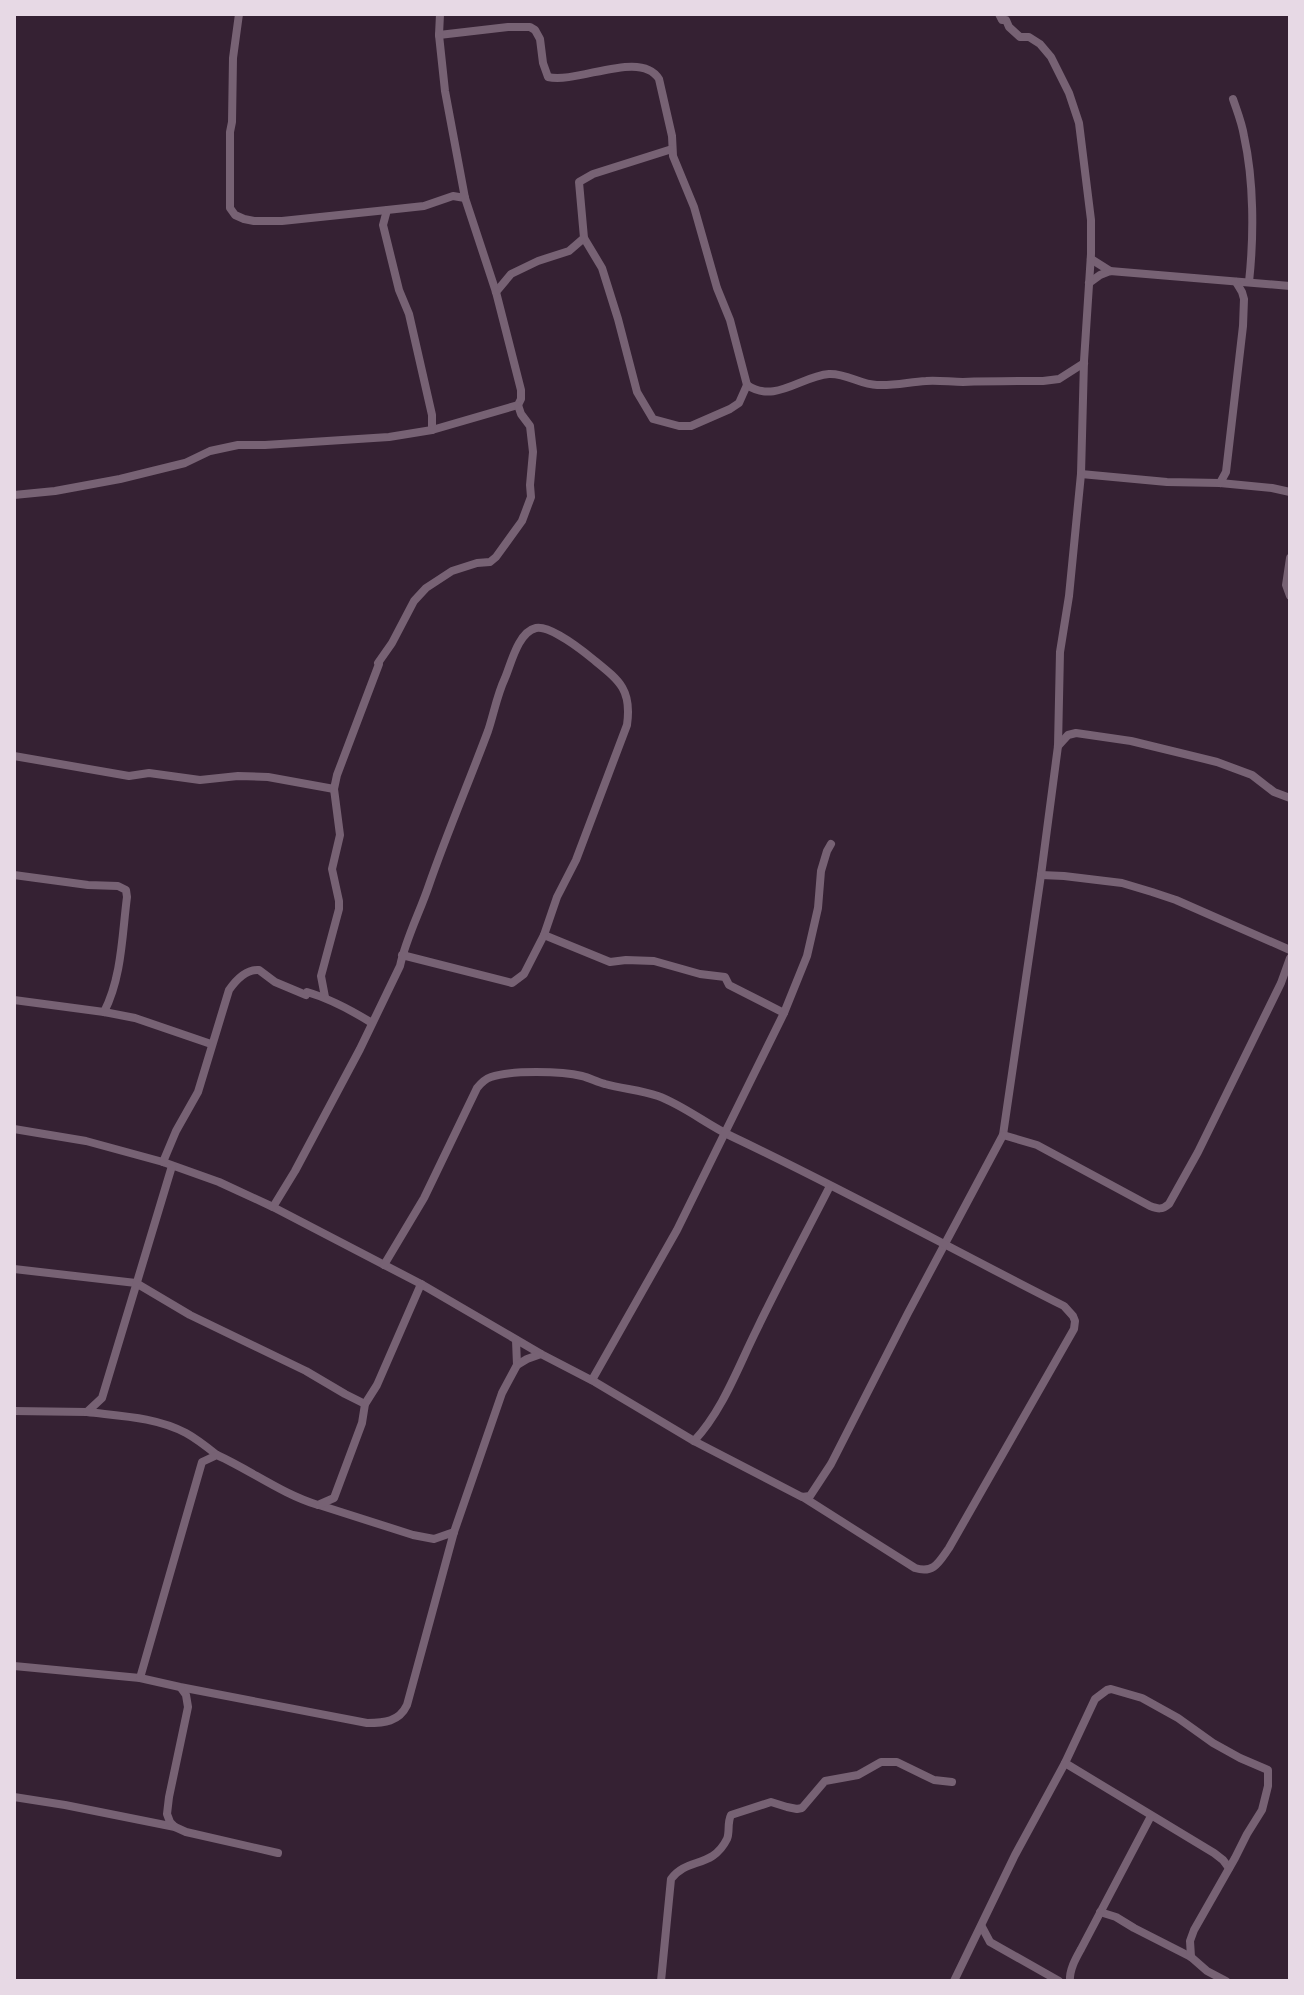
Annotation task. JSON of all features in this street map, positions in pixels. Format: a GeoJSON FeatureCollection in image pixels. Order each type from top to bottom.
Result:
{"type":"FeatureCollection","features":[{"type":"Feature","properties":{"kind":"street"},"geometry":{"type":"LineString","coordinates":[[239,14],[233,58],[230,132],[230,208],[235,215],[254,221],[282,221],[424,206],[453,196],[465,198]]}},
{"type":"Feature","properties":{"kind":"street"},"geometry":{"type":"LineString","coordinates":[[325,997],[321,976],[339,909],[332,869],[340,835],[334,789],[378,663],[414,601],[426,588],[452,571],[490,562],[496,557],[522,521],[531,497],[533,452],[530,426],[518,405],[521,390],[496,292],[465,198],[445,91],[440,14]]}},
{"type":"Feature","properties":{"kind":"street"},"geometry":{"type":"LineString","coordinates":[[802,1497],[810,1496],[831,1464],[1003,1135],[1041,875],[1058,746],[1060,652],[1081,474],[1091,220],[1079,123],[1069,93],[1051,57],[1040,44],[1029,37],[1020,37],[999,14]]}},
{"type":"Feature","properties":{"kind":"street"},"geometry":{"type":"LineString","coordinates":[[439,35],[530,27],[540,39],[548,77],[568,78],[635,65],[656,73],[672,136],[673,156],[694,207],[747,385],[739,403],[691,426],[653,419],[637,392],[602,268],[584,238],[578,186],[579,182],[593,174],[672,149]]}},
{"type":"Feature","properties":{"kind":"street"},"geometry":{"type":"LineString","coordinates":[[1233,99],[1244,135],[1250,182],[1252,282],[1243,296]]}},
{"type":"Feature","properties":{"kind":"street"},"geometry":{"type":"LineString","coordinates":[[387,210],[383,225],[399,290],[409,314],[432,415],[432,430]]}},
{"type":"Feature","properties":{"kind":"street"},"geometry":{"type":"LineString","coordinates":[[496,292],[511,274],[569,251],[584,238]]}},
{"type":"Feature","properties":{"kind":"street"},"geometry":{"type":"LineString","coordinates":[[1091,259],[1110,271]]}},
{"type":"Feature","properties":{"kind":"street"},"geometry":{"type":"LineString","coordinates":[[1089,283],[1110,271],[1290,286]]}},
{"type":"Feature","properties":{"kind":"street"},"geometry":{"type":"LineString","coordinates":[[1220,483],[1226,472],[1243,326],[1243,296],[1236,282]]}},
{"type":"Feature","properties":{"kind":"street"},"geometry":{"type":"LineString","coordinates":[[747,385],[765,393],[775,392],[829,374],[872,385],[929,380],[1043,381],[1059,379],[1084,363]]}},
{"type":"Feature","properties":{"kind":"street"},"geometry":{"type":"LineString","coordinates":[[14,495],[120,479],[185,463],[210,451],[238,445],[389,437],[432,430],[518,405]]}},
{"type":"Feature","properties":{"kind":"street"},"geometry":{"type":"LineString","coordinates":[[1081,474],[1220,483],[1290,492]]}},
{"type":"Feature","properties":{"kind":"street"},"geometry":{"type":"LineString","coordinates":[[1290,558],[1286,585],[1290,596]]}},
{"type":"Feature","properties":{"kind":"street"},"geometry":{"type":"LineString","coordinates":[[273,1207],[295,1171],[400,966],[402,955],[519,641],[537,628],[546,629],[617,679],[628,699],[627,725],[544,935],[524,974],[512,983],[402,955]]}},
{"type":"Feature","properties":{"kind":"street"},"geometry":{"type":"LineString","coordinates":[[1058,746],[1068,735],[1076,733],[1194,755],[1252,775],[1274,792],[1290,798]]}},
{"type":"Feature","properties":{"kind":"street"},"geometry":{"type":"LineString","coordinates":[[14,756],[129,776],[149,773],[200,780],[268,777],[334,789]]}},
{"type":"Feature","properties":{"kind":"street"},"geometry":{"type":"LineString","coordinates":[[592,1380],[677,1230],[784,1013],[807,956],[818,908],[821,871],[831,844]]}},
{"type":"Feature","properties":{"kind":"street"},"geometry":{"type":"LineString","coordinates":[[14,875],[118,886],[126,890],[119,964],[104,1012]]}},
{"type":"Feature","properties":{"kind":"street"},"geometry":{"type":"LineString","coordinates":[[1041,875],[1122,883],[1152,892],[1290,950]]}},
{"type":"Feature","properties":{"kind":"street"},"geometry":{"type":"LineString","coordinates":[[544,935],[610,962],[654,961],[700,974],[725,977],[729,985],[784,1013]]}},
{"type":"Feature","properties":{"kind":"street"},"geometry":{"type":"LineString","coordinates":[[1003,1135],[1037,1145],[1150,1206],[1164,1208],[1198,1152],[1290,958]]}},
{"type":"Feature","properties":{"kind":"street"},"geometry":{"type":"LineString","coordinates":[[163,1162],[198,1092],[229,990],[249,972],[259,970],[275,982],[306,995],[307,992],[325,997],[372,1023]]}},
{"type":"Feature","properties":{"kind":"street"},"geometry":{"type":"LineString","coordinates":[[14,1000],[104,1012],[160,1025],[211,1044]]}},
{"type":"Feature","properties":{"kind":"street"},"geometry":{"type":"LineString","coordinates":[[14,1129],[86,1141],[163,1162],[219,1182],[273,1207],[384,1265],[421,1284],[694,1441],[802,1497],[915,1568],[927,1571],[949,1548],[1066,1346],[1075,1321],[1064,1306],[662,1098],[559,1072],[492,1077],[477,1088],[424,1198],[384,1265]]}},
{"type":"Feature","properties":{"kind":"street"},"geometry":{"type":"LineString","coordinates":[[87,1412],[102,1398],[172,1166]]}},
{"type":"Feature","properties":{"kind":"street"},"geometry":{"type":"LineString","coordinates":[[694,1441],[707,1427],[726,1393],[830,1186]]}},
{"type":"Feature","properties":{"kind":"street"},"geometry":{"type":"LineString","coordinates":[[14,1269],[136,1283],[190,1315],[306,1371],[365,1404]]}},
{"type":"Feature","properties":{"kind":"street"},"geometry":{"type":"LineString","coordinates":[[337,1511],[334,1498],[362,1423],[365,1404],[377,1385],[421,1284]]}},
{"type":"Feature","properties":{"kind":"street"},"geometry":{"type":"LineString","coordinates":[[14,1666],[140,1678],[367,1723],[386,1723],[394,1719],[403,1713],[407,1705],[454,1532],[502,1393],[517,1365],[516,1340]]}},
{"type":"Feature","properties":{"kind":"street"},"geometry":{"type":"LineString","coordinates":[[517,1365],[541,1354]]}},
{"type":"Feature","properties":{"kind":"street"},"geometry":{"type":"LineString","coordinates":[[14,1411],[87,1412],[139,1418],[173,1427],[282,1491],[318,1505],[413,1535],[434,1539],[454,1532]]}},
{"type":"Feature","properties":{"kind":"street"},"geometry":{"type":"LineString","coordinates":[[140,1678],[202,1462],[200,1442]]}},
{"type":"Feature","properties":{"kind":"street"},"geometry":{"type":"LineString","coordinates":[[202,1462],[217,1455]]}},
{"type":"Feature","properties":{"kind":"street"},"geometry":{"type":"LineString","coordinates":[[318,1505],[334,1498]]}},
{"type":"Feature","properties":{"kind":"street"},"geometry":{"type":"LineString","coordinates":[[434,1539],[449,1553]]}},
{"type":"Feature","properties":{"kind":"street"},"geometry":{"type":"LineString","coordinates":[[175,1827],[167,1814],[188,1707],[186,1695],[180,1687]]}},
{"type":"Feature","properties":{"kind":"street"},"geometry":{"type":"LineString","coordinates":[[954,1981],[1095,1699],[1111,1689],[1142,1698],[1213,1743],[1268,1770],[1262,1810],[1194,1930],[1190,1941],[1191,1957]]}},
{"type":"Feature","properties":{"kind":"street"},"geometry":{"type":"LineString","coordinates":[[661,1981],[671,1879],[680,1870],[704,1862],[718,1853],[728,1835],[731,1815],[771,1802],[802,1808],[825,1781],[858,1775],[881,1762],[897,1762],[934,1780],[952,1782]]}},
{"type":"Feature","properties":{"kind":"street"},"geometry":{"type":"LineString","coordinates":[[1065,1763],[1223,1860],[1229,1868]]}},
{"type":"Feature","properties":{"kind":"street"},"geometry":{"type":"LineString","coordinates":[[14,1797],[175,1827],[278,1853]]}},
{"type":"Feature","properties":{"kind":"street"},"geometry":{"type":"LineString","coordinates":[[1070,1981],[1073,1966],[1151,1816]]}},
{"type":"Feature","properties":{"kind":"street"},"geometry":{"type":"LineString","coordinates":[[1223,1860],[1235,1858]]}},
{"type":"Feature","properties":{"kind":"street"},"geometry":{"type":"LineString","coordinates":[[1100,1912],[1116,1917],[1191,1957],[1207,1971],[1226,1981]]}},
{"type":"Feature","properties":{"kind":"street"},"geometry":{"type":"LineString","coordinates":[[982,1927],[990,1942]]}},
{"type":"Feature","properties":{"kind":"street"},"geometry":{"type":"LineString","coordinates":[[974,1942],[990,1942],[1059,1981]]}}]}
